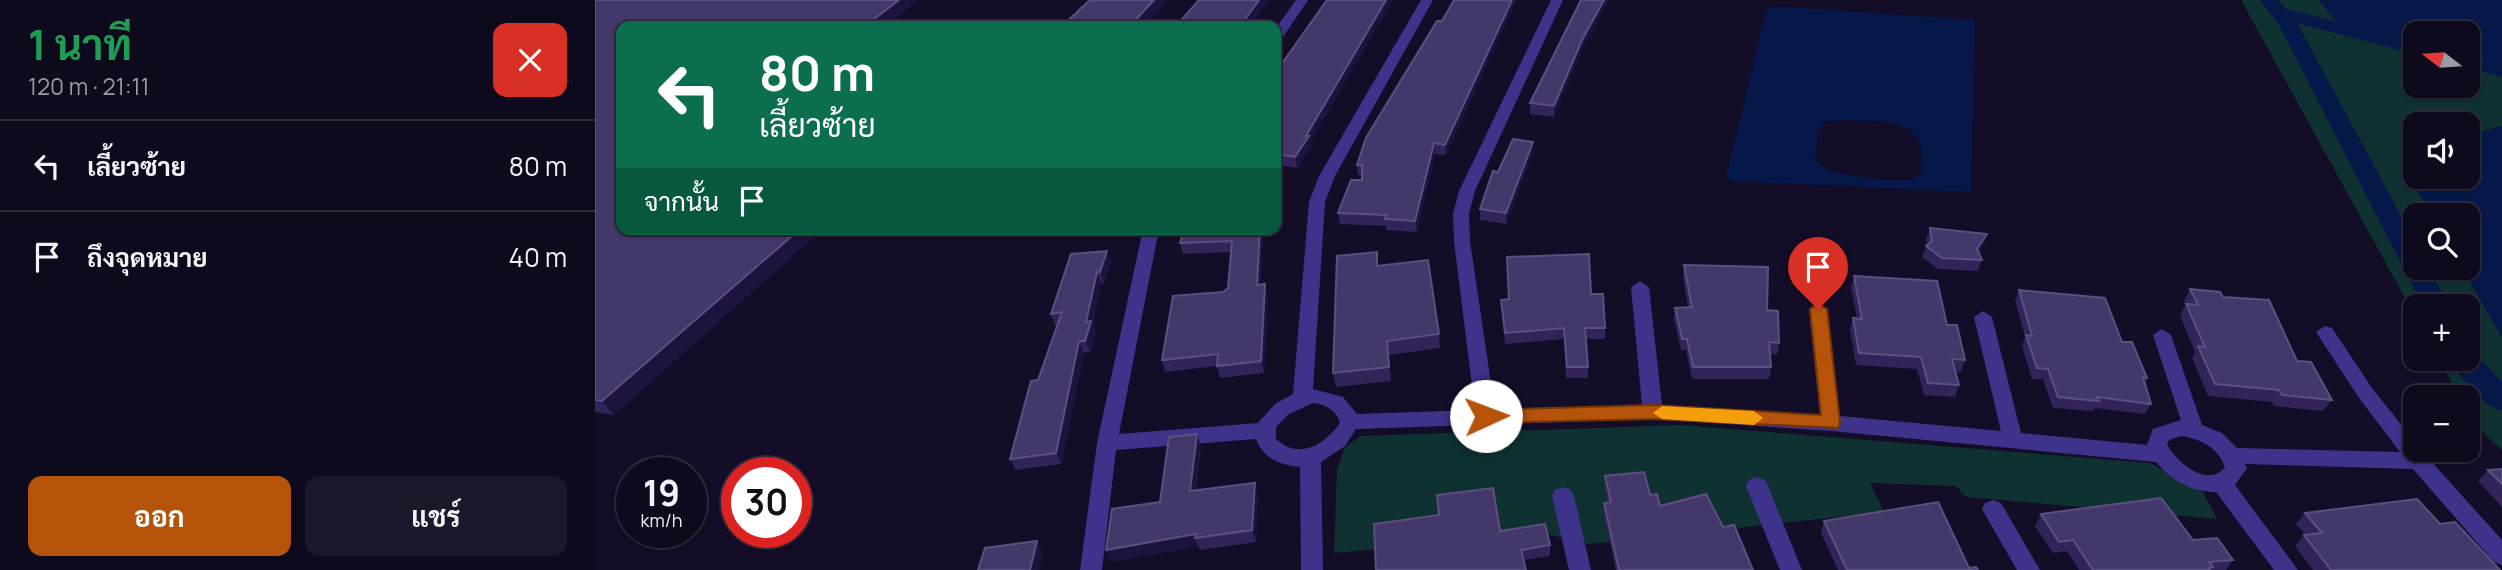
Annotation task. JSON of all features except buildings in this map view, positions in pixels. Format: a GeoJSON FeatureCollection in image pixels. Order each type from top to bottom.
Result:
{"type":"FeatureCollection","features":[{"type":"Feature","properties":{"kind":"street"},"geometry":{"type":"LineString","coordinates":[[1281,30],[1302,0]]}},
{"type":"Feature","properties":{"kind":"street"},"geometry":{"type":"LineString","coordinates":[[1303,397],[1317,202],[1327,176],[1427,0]]}},
{"type":"Feature","properties":{"kind":"street"},"geometry":{"type":"LineString","coordinates":[[1486,416],[1462,241],[1461,214],[1468,191],[1557,0]]}},
{"type":"Feature","properties":{"kind":"street"},"geometry":{"type":"LineString","coordinates":[[1091,570],[1107,443],[1150,235]]}},
{"type":"Feature","properties":{"kind":"street"},"geometry":{"type":"LineString","coordinates":[[1640,287],[1653,412]]}},
{"type":"Feature","properties":{"kind":"street"},"geometry":{"type":"LineString","coordinates":[[1818,309],[1831,423]]}},
{"type":"Feature","properties":{"kind":"street"},"geometry":{"type":"LineString","coordinates":[[1983,317],[2013,440]]}},
{"type":"Feature","properties":{"kind":"street"},"geometry":{"type":"LineString","coordinates":[[2325,332],[2368,398],[2403,445]]}},
{"type":"Feature","properties":{"kind":"street"},"geometry":{"type":"LineString","coordinates":[[2162,335],[2194,430]]}},
{"type":"Feature","properties":{"kind":"street"},"geometry":{"type":"LineString","coordinates":[[1303,397],[1329,398],[1341,405],[1350,422],[1340,441],[1327,451],[1310,457],[1292,457],[1277,452],[1268,442],[1266,430],[1270,417],[1281,406],[1303,397]]}},
{"type":"Feature","properties":{"kind":"street"},"geometry":{"type":"LineString","coordinates":[[1350,422],[1653,412],[1831,423],[2160,454]]}},
{"type":"Feature","properties":{"kind":"street"},"geometry":{"type":"LineString","coordinates":[[2180,428],[2194,430],[2217,440],[2232,456],[2236,468],[2232,477],[2221,482],[2193,480],[2179,473],[2160,454],[2157,443],[2160,435],[2180,428]]}},
{"type":"Feature","properties":{"kind":"street"},"geometry":{"type":"LineString","coordinates":[[1107,443],[1266,430]]}},
{"type":"Feature","properties":{"kind":"street"},"geometry":{"type":"LineString","coordinates":[[2232,456],[2403,461]]}},
{"type":"Feature","properties":{"kind":"street"},"geometry":{"type":"LineString","coordinates":[[1310,457],[1313,570]]}},
{"type":"Feature","properties":{"kind":"street"},"geometry":{"type":"LineString","coordinates":[[2416,462],[2502,555]]}},
{"type":"Feature","properties":{"kind":"street"},"geometry":{"type":"LineString","coordinates":[[2221,482],[2287,570]]}},
{"type":"Feature","properties":{"kind":"street"},"geometry":{"type":"LineString","coordinates":[[1757,486],[1791,570]]}},
{"type":"Feature","properties":{"kind":"street"},"geometry":{"type":"LineString","coordinates":[[1563,496],[1580,570]]}},
{"type":"Feature","properties":{"kind":"street"},"geometry":{"type":"LineString","coordinates":[[1993,509],[2029,570]]}},
{"type":"Feature","properties":{"kind":"green space"},"geometry":{"type":"Polygon","coordinates":[[[2241,0],[2319,0],[2338,23],[2403,40],[2403,98],[2480,98],[2480,59],[2502,65],[2502,126],[2480,132],[2480,112],[2403,112],[2403,189],[2417,189],[2425,203],[2403,203],[2403,280],[2469,280],[2477,294],[2403,294],[2241,0]]]}},
{"type":"Feature","properties":{"kind":"green space"},"geometry":{"type":"Polygon","coordinates":[[[2480,299],[2502,337],[2502,450],[2480,428],[2480,385],[2453,385],[2446,371],[2480,371],[2480,299]]]}},
{"type":"Feature","properties":{"kind":"green space"},"geometry":{"type":"Polygon","coordinates":[[[1681,425],[2150,463],[2203,492],[2217,519],[1966,497],[1956,486],[1870,483],[1884,512],[1589,544],[1545,534],[1334,553],[1337,470],[1345,447],[1361,436],[1681,425]]]}},
{"type":"Feature","properties":{"kind":"water"},"geometry":{"type":"Polygon","coordinates":[[[2319,0],[2502,0],[2502,65],[2480,59],[2480,21],[2403,21],[2403,40],[2338,23],[2319,0]]]}},
{"type":"Feature","properties":{"kind":"water"},"geometry":{"type":"Polygon","coordinates":[[[1775,6],[1975,20],[1971,192],[1734,181],[1726,178],[1766,10],[1775,6]],[[1826,121],[1818,130],[1815,159],[1827,171],[1882,180],[1912,180],[1922,172],[1922,154],[1918,141],[1911,132],[1891,123],[1826,121]]]}},
{"type":"Feature","properties":{"kind":"water"},"geometry":{"type":"Polygon","coordinates":[[[2502,126],[2502,337],[2480,299],[2480,294],[2477,294],[2469,280],[2480,280],[2480,203],[2425,203],[2417,189],[2480,189],[2480,132],[2502,126]]]}},
{"type":"Feature","properties":{"kind":"waterway"},"geometry":{"type":"LineString","coordinates":[[2269,0],[2279,13]]}},
{"type":"Feature","properties":{"kind":"waterway"},"geometry":{"type":"LineString","coordinates":[[2279,13],[2403,45]]}},
{"type":"Feature","properties":{"kind":"waterway"},"geometry":{"type":"LineString","coordinates":[[2279,13],[2288,24],[2403,243]]}},
{"type":"Feature","properties":{"kind":"waterway"},"geometry":{"type":"LineString","coordinates":[[2480,65],[2502,71]]}},
{"type":"Feature","properties":{"kind":"waterway"},"geometry":{"type":"LineString","coordinates":[[2422,280],[2430,294]]}},
{"type":"Feature","properties":{"kind":"waterway"},"geometry":{"type":"LineString","coordinates":[[2472,371],[2502,400]]}},
{"type":"Feature","properties":{"kind":"slow traffic"},"geometry":{"type":"LineString","coordinates":[[1662,413],[1754,418]]}},
{"type":"Feature","properties":{"kind":"route"},"geometry":{"type":"LineString","coordinates":[[1486,416],[1653,412],[1831,423],[1818,309]]}}]}
